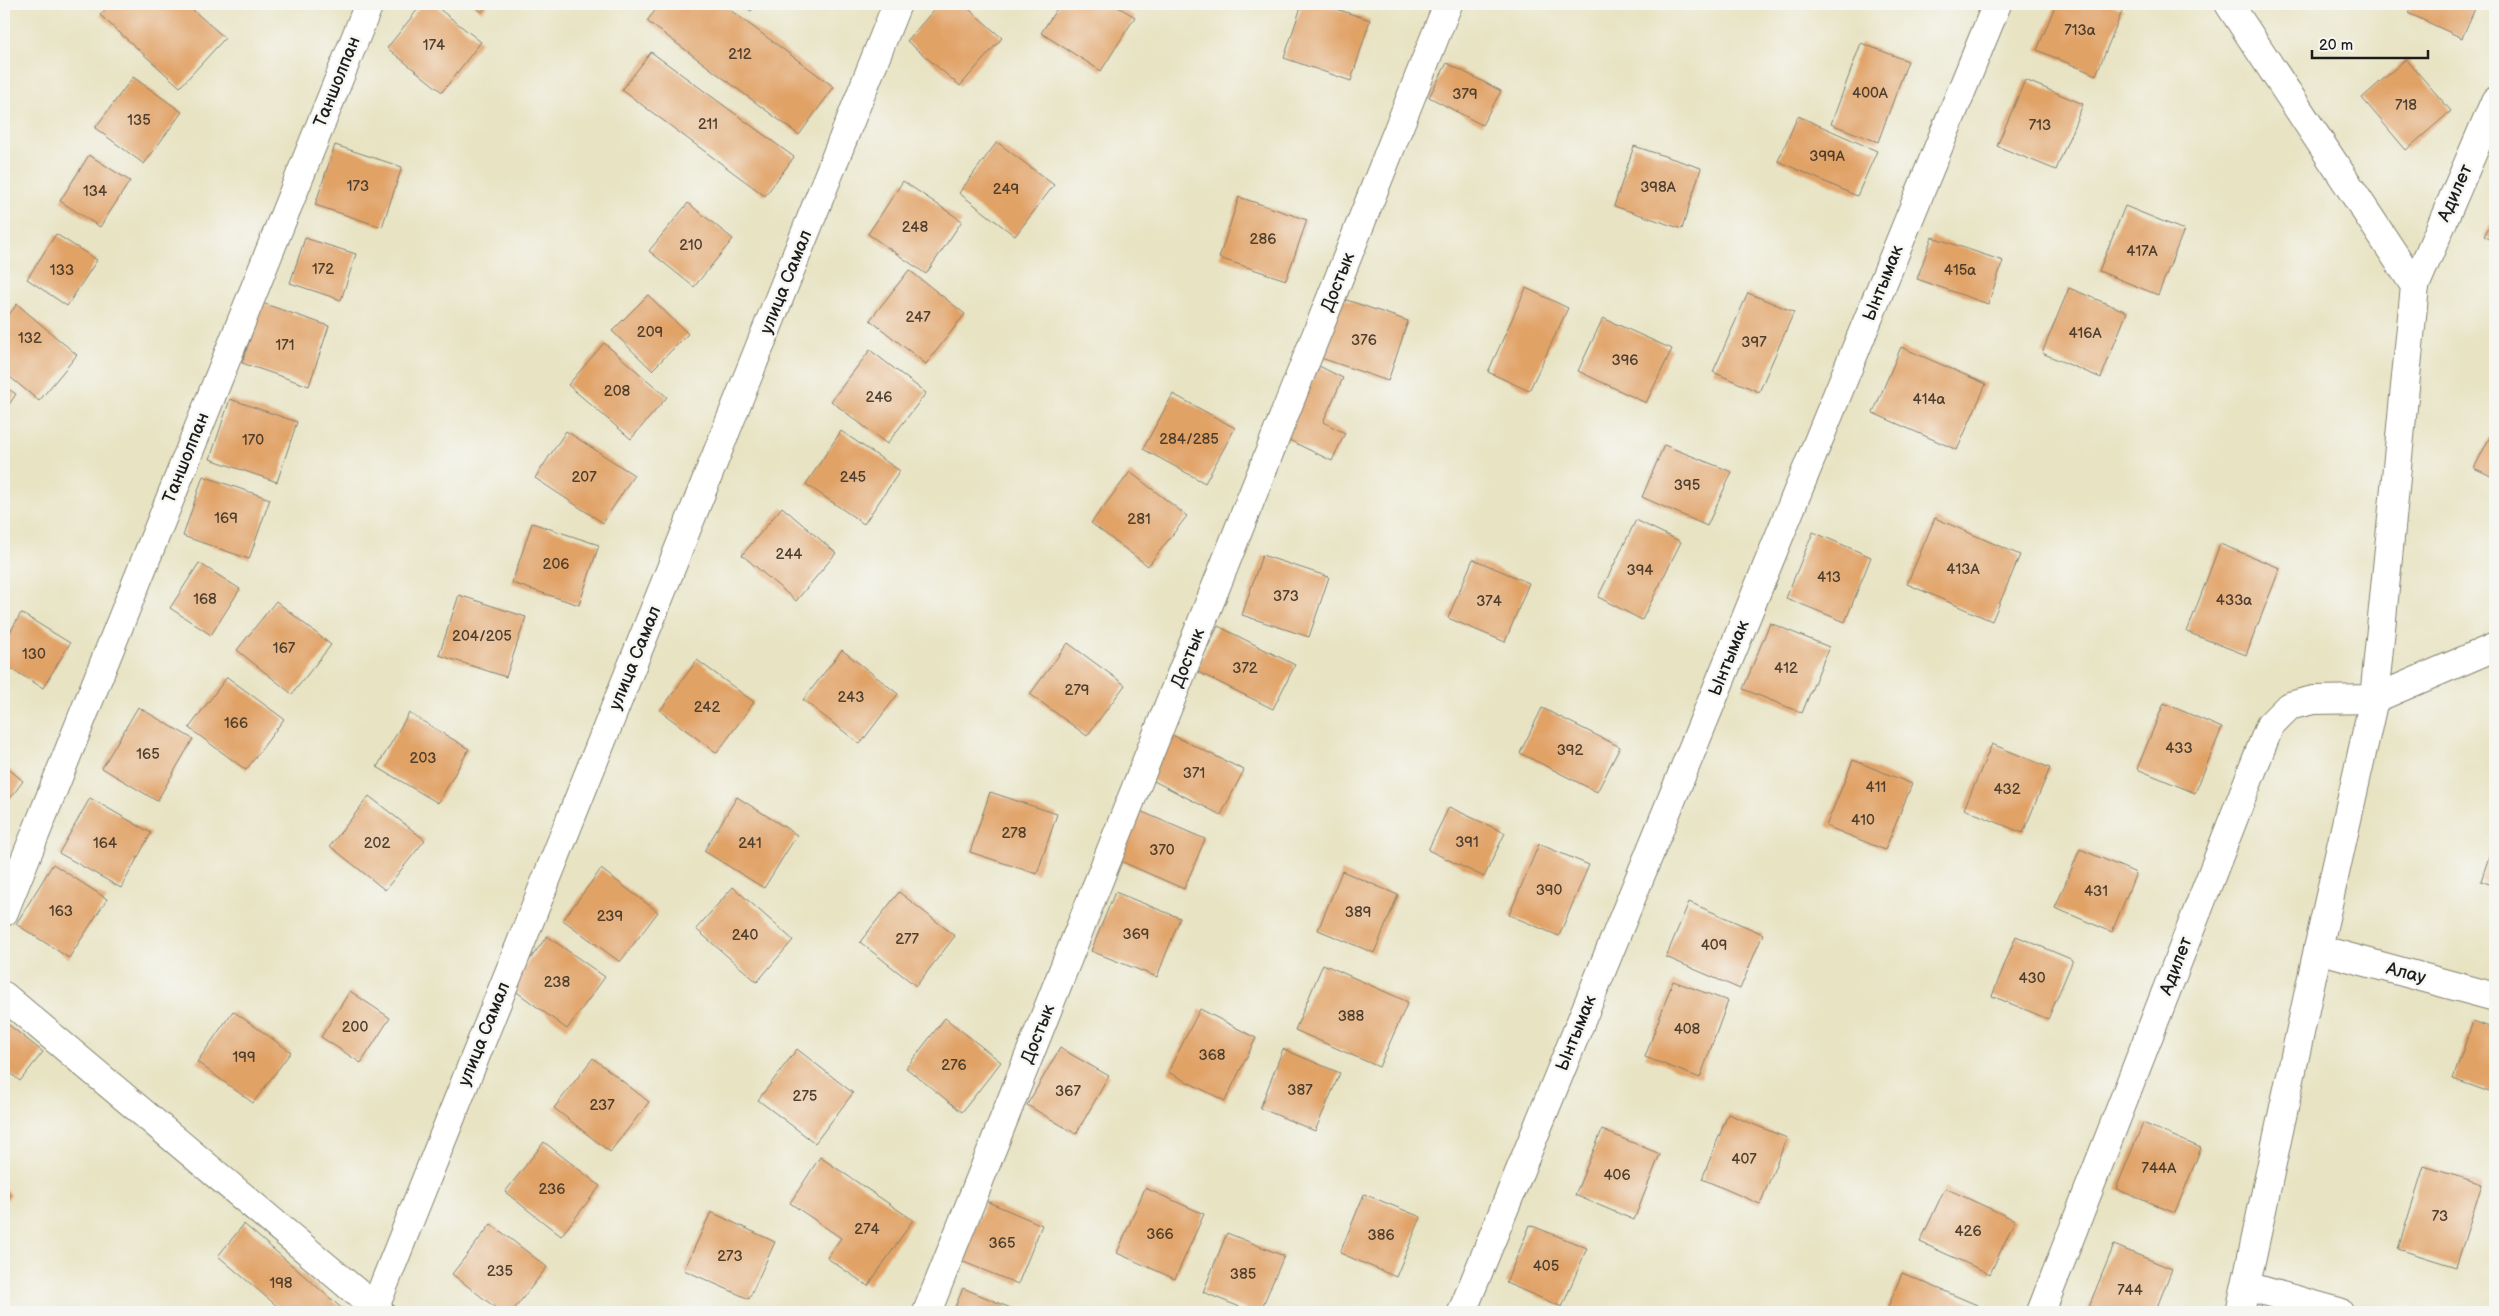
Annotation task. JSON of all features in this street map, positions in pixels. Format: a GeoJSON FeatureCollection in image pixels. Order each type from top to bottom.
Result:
{"type":"FeatureCollection","features":[{"type":"Feature","properties":{"kind":"street","name":"Таншолпан"},"geometry":{"type":"LineString","coordinates":[[4,912],[369,4]]}},
{"type":"Feature","properties":{"kind":"street","name":"улица Самал"},"geometry":{"type":"LineString","coordinates":[[376,1311],[897,4]]}},
{"type":"Feature","properties":{"kind":"street","name":"Достык"},"geometry":{"type":"LineString","coordinates":[[927,1312],[1448,4]]}},
{"type":"Feature","properties":{"kind":"street","name":"Ынтымак"},"geometry":{"type":"LineString","coordinates":[[1462,1312],[1997,4]]}},
{"type":"Feature","properties":{"kind":"street"},"geometry":{"type":"LineString","coordinates":[[2229,4],[2415,286]]}},
{"type":"Feature","properties":{"kind":"street","name":"Адилет"},"geometry":{"type":"LineString","coordinates":[[2240,1312],[2374,699],[2415,286],[2495,101]]}},
{"type":"Feature","properties":{"kind":"street"},"geometry":{"type":"LineString","coordinates":[[2374,699],[2495,647]]}},
{"type":"Feature","properties":{"kind":"street","name":"Адилет"},"geometry":{"type":"LineString","coordinates":[[2041,1312],[2270,725],[2289,706],[2314,700],[2374,699]]}},
{"type":"Feature","properties":{"kind":"street","name":"Алау"},"geometry":{"type":"LineString","coordinates":[[2318,949],[2495,997]]}},
{"type":"Feature","properties":{"kind":"street"},"geometry":{"type":"LineString","coordinates":[[4,996],[376,1311]]}},
{"type":"Feature","properties":{"kind":"street"},"geometry":{"type":"LineString","coordinates":[[2246,1286],[2339,1312]]}},
{"type":"Feature","properties":{"kind":"building"},"geometry":{"type":"Polygon","coordinates":[[[110,4],[186,4],[225,38],[180,87],[100,15],[110,4]]]}},
{"type":"Feature","properties":{"kind":"building"},"geometry":{"type":"Polygon","coordinates":[[[422,4],[433,4],[481,42],[442,92],[387,48],[422,4]]]}},
{"type":"Feature","properties":{"kind":"building"},"geometry":{"type":"Polygon","coordinates":[[[472,4],[488,4],[482,12],[472,4]]]}},
{"type":"Feature","properties":{"kind":"building"},"geometry":{"type":"Polygon","coordinates":[[[660,4],[722,4],[834,87],[799,135],[647,21],[660,4]]]}},
{"type":"Feature","properties":{"kind":"building"},"geometry":{"type":"Polygon","coordinates":[[[741,4],[756,4],[751,11],[741,4]]]}},
{"type":"Feature","properties":{"kind":"building"},"geometry":{"type":"Polygon","coordinates":[[[939,4],[963,4],[1002,38],[960,86],[907,41],[939,4]]]}},
{"type":"Feature","properties":{"kind":"building"},"geometry":{"type":"Polygon","coordinates":[[[1060,4],[1113,4],[1135,17],[1101,71],[1041,33],[1060,4]]]}},
{"type":"Feature","properties":{"kind":"building"},"geometry":{"type":"Polygon","coordinates":[[[1302,4],[1321,4],[1370,20],[1351,81],[1284,58],[1302,4]]]}},
{"type":"Feature","properties":{"kind":"building"},"geometry":{"type":"Polygon","coordinates":[[[2056,4],[2110,4],[2123,9],[2096,75],[2037,50],[2056,4]]]}},
{"type":"Feature","properties":{"kind":"building"},"geometry":{"type":"Polygon","coordinates":[[[2412,4],[2477,4],[2462,38],[2408,13],[2412,4]]]}},
{"type":"Feature","properties":{"kind":"building"},"geometry":{"type":"Polygon","coordinates":[[[1861,43],[1908,61],[1878,142],[1831,124],[1861,43]]]}},
{"type":"Feature","properties":{"kind":"building"},"geometry":{"type":"Polygon","coordinates":[[[651,52],[794,157],[765,196],[622,90],[651,52]]]}},
{"type":"Feature","properties":{"kind":"building"},"geometry":{"type":"Polygon","coordinates":[[[2406,59],[2451,111],[2406,150],[2362,98],[2406,59]]]}},
{"type":"Feature","properties":{"kind":"building"},"geometry":{"type":"Polygon","coordinates":[[[1447,63],[1501,91],[1482,125],[1429,97],[1447,63]]]}},
{"type":"Feature","properties":{"kind":"building"},"geometry":{"type":"Polygon","coordinates":[[[133,77],[182,112],[144,164],[95,128],[133,77]]]}},
{"type":"Feature","properties":{"kind":"building"},"geometry":{"type":"Polygon","coordinates":[[[2025,80],[2083,104],[2056,170],[1997,146],[2025,80]]]}},
{"type":"Feature","properties":{"kind":"building"},"geometry":{"type":"Polygon","coordinates":[[[1798,116],[1877,151],[1857,196],[1778,161],[1798,116]]]}},
{"type":"Feature","properties":{"kind":"building"},"geometry":{"type":"Polygon","coordinates":[[[997,142],[1054,185],[1015,236],[959,193],[997,142]]]}},
{"type":"Feature","properties":{"kind":"building"},"geometry":{"type":"Polygon","coordinates":[[[335,145],[402,167],[382,227],[315,205],[335,145]]]}},
{"type":"Feature","properties":{"kind":"building"},"geometry":{"type":"Polygon","coordinates":[[[1634,146],[1701,168],[1682,229],[1614,206],[1634,146]]]}},
{"type":"Feature","properties":{"kind":"building"},"geometry":{"type":"Polygon","coordinates":[[[89,155],[130,181],[100,227],[60,201],[89,155]]]}},
{"type":"Feature","properties":{"kind":"building"},"geometry":{"type":"Polygon","coordinates":[[[903,181],[962,221],[926,274],[868,234],[903,181]]]}},
{"type":"Feature","properties":{"kind":"building"},"geometry":{"type":"Polygon","coordinates":[[[1239,197],[1307,220],[1286,280],[1219,258],[1239,197]]]}},
{"type":"Feature","properties":{"kind":"building"},"geometry":{"type":"Polygon","coordinates":[[[688,203],[733,239],[694,287],[649,251],[688,203]]]}},
{"type":"Feature","properties":{"kind":"building"},"geometry":{"type":"Polygon","coordinates":[[[2125,206],[2184,230],[2158,295],[2099,271],[2125,206]]]}},
{"type":"Feature","properties":{"kind":"building"},"geometry":{"type":"Polygon","coordinates":[[[2495,216],[2495,242],[2484,236],[2495,216]]]}},
{"type":"Feature","properties":{"kind":"building"},"geometry":{"type":"Polygon","coordinates":[[[56,234],[97,260],[67,306],[27,279],[56,234]]]}},
{"type":"Feature","properties":{"kind":"building"},"geometry":{"type":"Polygon","coordinates":[[[1932,237],[2003,261],[1988,304],[1917,279],[1932,237]]]}},
{"type":"Feature","properties":{"kind":"building"},"geometry":{"type":"Polygon","coordinates":[[[305,238],[356,254],[341,300],[290,283],[305,238]]]}},
{"type":"Feature","properties":{"kind":"building"},"geometry":{"type":"Polygon","coordinates":[[[909,270],[965,314],[926,364],[870,320],[909,270]]]}},
{"type":"Feature","properties":{"kind":"building"},"geometry":{"type":"Polygon","coordinates":[[[1526,288],[1568,308],[1529,391],[1488,372],[1526,288]]]}},
{"type":"Feature","properties":{"kind":"building"},"geometry":{"type":"Polygon","coordinates":[[[2069,288],[2127,312],[2101,378],[2042,353],[2069,288]]]}},
{"type":"Feature","properties":{"kind":"building"},"geometry":{"type":"Polygon","coordinates":[[[1748,293],[1794,312],[1759,392],[1713,372],[1748,293]]]}},
{"type":"Feature","properties":{"kind":"building"},"geometry":{"type":"Polygon","coordinates":[[[648,295],[688,334],[652,370],[612,331],[648,295]]]}},
{"type":"Feature","properties":{"kind":"building"},"geometry":{"type":"Polygon","coordinates":[[[1341,298],[1408,321],[1388,381],[1321,358],[1341,298]]]}},
{"type":"Feature","properties":{"kind":"building"},"geometry":{"type":"Polygon","coordinates":[[[262,303],[329,326],[309,386],[242,363],[262,303]]]}},
{"type":"Feature","properties":{"kind":"building"},"geometry":{"type":"Polygon","coordinates":[[[17,304],[77,355],[39,401],[4,372],[4,321],[17,304]]]}},
{"type":"Feature","properties":{"kind":"building"},"geometry":{"type":"Polygon","coordinates":[[[1603,318],[1672,349],[1646,403],[1578,371],[1603,318]]]}},
{"type":"Feature","properties":{"kind":"building"},"geometry":{"type":"Polygon","coordinates":[[[604,343],[667,397],[631,439],[568,385],[604,343]]]}},
{"type":"Feature","properties":{"kind":"building"},"geometry":{"type":"Polygon","coordinates":[[[1901,347],[1986,384],[1957,450],[1873,413],[1901,347]]]}},
{"type":"Feature","properties":{"kind":"building"},"geometry":{"type":"Polygon","coordinates":[[[870,350],[926,393],[887,444],[831,401],[870,350]]]}},
{"type":"Feature","properties":{"kind":"building"},"geometry":{"type":"Polygon","coordinates":[[[1319,366],[1343,378],[1323,422],[1345,433],[1332,461],[1285,438],[1319,366]]]}},
{"type":"Feature","properties":{"kind":"building"},"geometry":{"type":"Polygon","coordinates":[[[4,386],[16,394],[4,412],[4,386]]]}},
{"type":"Feature","properties":{"kind":"building"},"geometry":{"type":"Polygon","coordinates":[[[1173,394],[1235,428],[1205,483],[1143,449],[1173,394]]]}},
{"type":"Feature","properties":{"kind":"building"},"geometry":{"type":"Polygon","coordinates":[[[230,399],[297,422],[277,482],[210,459],[230,399]]]}},
{"type":"Feature","properties":{"kind":"building"},"geometry":{"type":"Polygon","coordinates":[[[2495,427],[2495,478],[2474,468],[2495,427]]]}},
{"type":"Feature","properties":{"kind":"building"},"geometry":{"type":"Polygon","coordinates":[[[566,431],[634,475],[603,523],[535,478],[566,431]]]}},
{"type":"Feature","properties":{"kind":"building"},"geometry":{"type":"Polygon","coordinates":[[[841,431],[900,471],[864,524],[806,484],[841,431]]]}},
{"type":"Feature","properties":{"kind":"building"},"geometry":{"type":"Polygon","coordinates":[[[1664,445],[1732,472],[1707,526],[1642,497],[1664,445]]]}},
{"type":"Feature","properties":{"kind":"building"},"geometry":{"type":"Polygon","coordinates":[[[1130,472],[1187,516],[1148,566],[1091,523],[1130,472]]]}},
{"type":"Feature","properties":{"kind":"building"},"geometry":{"type":"Polygon","coordinates":[[[203,476],[270,499],[249,559],[183,536],[203,476]]]}},
{"type":"Feature","properties":{"kind":"building"},"geometry":{"type":"Polygon","coordinates":[[[782,507],[836,553],[796,601],[742,555],[782,507]]]}},
{"type":"Feature","properties":{"kind":"building"},"geometry":{"type":"Polygon","coordinates":[[[1935,518],[2020,555],[1992,621],[1907,584],[1935,518]]]}},
{"type":"Feature","properties":{"kind":"building"},"geometry":{"type":"Polygon","coordinates":[[[1636,520],[1681,542],[1642,620],[1598,597],[1636,520]]]}},
{"type":"Feature","properties":{"kind":"building"},"geometry":{"type":"Polygon","coordinates":[[[532,523],[599,545],[579,605],[512,583],[532,523]]]}},
{"type":"Feature","properties":{"kind":"building"},"geometry":{"type":"Polygon","coordinates":[[[1813,532],[1871,557],[1845,622],[1786,598],[1813,532]]]}},
{"type":"Feature","properties":{"kind":"building"},"geometry":{"type":"Polygon","coordinates":[[[2220,544],[2280,568],[2246,655],[2187,632],[2220,544]]]}},
{"type":"Feature","properties":{"kind":"building"},"geometry":{"type":"Polygon","coordinates":[[[1262,555],[1329,577],[1309,637],[1242,615],[1262,555]]]}},
{"type":"Feature","properties":{"kind":"building"},"geometry":{"type":"Polygon","coordinates":[[[1473,559],[1529,583],[1505,642],[1448,618],[1473,559]]]}},
{"type":"Feature","properties":{"kind":"building"},"geometry":{"type":"Polygon","coordinates":[[[199,563],[240,589],[211,635],[170,608],[199,563]]]}},
{"type":"Feature","properties":{"kind":"building"},"geometry":{"type":"Polygon","coordinates":[[[459,595],[526,617],[506,677],[439,655],[459,595]]]}},
{"type":"Feature","properties":{"kind":"building"},"geometry":{"type":"Polygon","coordinates":[[[276,601],[331,645],[292,694],[237,650],[276,601]]]}},
{"type":"Feature","properties":{"kind":"building"},"geometry":{"type":"Polygon","coordinates":[[[21,613],[70,643],[43,688],[4,664],[4,643],[21,613]]]}},
{"type":"Feature","properties":{"kind":"building"},"geometry":{"type":"Polygon","coordinates":[[[1770,623],[1829,647],[1802,713],[1743,689],[1770,623]]]}},
{"type":"Feature","properties":{"kind":"building"},"geometry":{"type":"Polygon","coordinates":[[[1218,626],[1295,665],[1273,709],[1196,671],[1218,626]]]}},
{"type":"Feature","properties":{"kind":"building"},"geometry":{"type":"Polygon","coordinates":[[[1068,643],[1125,685],[1087,736],[1030,694],[1068,643]]]}},
{"type":"Feature","properties":{"kind":"building"},"geometry":{"type":"Polygon","coordinates":[[[842,650],[898,694],[860,744],[803,700],[842,650]]]}},
{"type":"Feature","properties":{"kind":"building"},"geometry":{"type":"Polygon","coordinates":[[[697,660],[754,702],[717,753],[660,711],[697,660]]]}},
{"type":"Feature","properties":{"kind":"building"},"geometry":{"type":"Polygon","coordinates":[[[227,677],[284,719],[246,770],[189,728],[227,677]]]}},
{"type":"Feature","properties":{"kind":"building"},"geometry":{"type":"Polygon","coordinates":[[[2164,703],[2222,728],[2195,793],[2137,769],[2164,703]]]}},
{"type":"Feature","properties":{"kind":"building"},"geometry":{"type":"Polygon","coordinates":[[[138,707],[193,739],[157,801],[102,768],[138,707]]]}},
{"type":"Feature","properties":{"kind":"building"},"geometry":{"type":"Polygon","coordinates":[[[1542,708],[1620,747],[1597,792],[1520,753],[1542,708]]]}},
{"type":"Feature","properties":{"kind":"building"},"geometry":{"type":"Polygon","coordinates":[[[409,713],[469,749],[438,803],[377,767],[409,713]]]}},
{"type":"Feature","properties":{"kind":"building"},"geometry":{"type":"Polygon","coordinates":[[[1166,732],[1244,770],[1221,815],[1144,776],[1166,732]]]}},
{"type":"Feature","properties":{"kind":"building"},"geometry":{"type":"Polygon","coordinates":[[[1992,744],[2050,768],[2023,833],[1964,809],[1992,744]]]}},
{"type":"Feature","properties":{"kind":"building"},"geometry":{"type":"Polygon","coordinates":[[[1853,760],[1912,784],[1885,850],[1826,826],[1853,760]]]}},
{"type":"Feature","properties":{"kind":"building"},"geometry":{"type":"Polygon","coordinates":[[[4,765],[23,781],[4,807],[4,765]]]}},
{"type":"Feature","properties":{"kind":"building"},"geometry":{"type":"Polygon","coordinates":[[[990,792],[1057,814],[1037,874],[970,852],[990,792]]]}},
{"type":"Feature","properties":{"kind":"building"},"geometry":{"type":"Polygon","coordinates":[[[369,796],[425,840],[385,890],[330,846],[369,796]]]}},
{"type":"Feature","properties":{"kind":"building"},"geometry":{"type":"Polygon","coordinates":[[[737,797],[797,835],[764,888],[704,851],[737,797]]]}},
{"type":"Feature","properties":{"kind":"building"},"geometry":{"type":"Polygon","coordinates":[[[90,798],[151,833],[121,888],[59,853],[90,798]]]}},
{"type":"Feature","properties":{"kind":"building"},"geometry":{"type":"Polygon","coordinates":[[[1449,807],[1505,833],[1484,877],[1428,850],[1449,807]]]}},
{"type":"Feature","properties":{"kind":"building"},"geometry":{"type":"Polygon","coordinates":[[[1140,811],[1205,839],[1184,889],[1118,860],[1140,811]]]}},
{"type":"Feature","properties":{"kind":"building"},"geometry":{"type":"Polygon","coordinates":[[[2495,838],[2495,886],[2481,881],[2495,838]]]}},
{"type":"Feature","properties":{"kind":"building"},"geometry":{"type":"Polygon","coordinates":[[[1539,844],[1589,865],[1559,936],[1509,915],[1539,844]]]}},
{"type":"Feature","properties":{"kind":"building"},"geometry":{"type":"Polygon","coordinates":[[[2080,849],[2136,873],[2112,932],[2055,908],[2080,849]]]}},
{"type":"Feature","properties":{"kind":"building"},"geometry":{"type":"Polygon","coordinates":[[[53,864],[107,899],[69,958],[16,924],[53,864]]]}},
{"type":"Feature","properties":{"kind":"building"},"geometry":{"type":"Polygon","coordinates":[[[601,869],[658,912],[620,962],[563,920],[601,869]]]}},
{"type":"Feature","properties":{"kind":"building"},"geometry":{"type":"Polygon","coordinates":[[[1342,871],[1398,895],[1374,953],[1318,930],[1342,871]]]}},
{"type":"Feature","properties":{"kind":"building"},"geometry":{"type":"Polygon","coordinates":[[[733,887],[793,940],[757,982],[696,929],[733,887]]]}},
{"type":"Feature","properties":{"kind":"building"},"geometry":{"type":"Polygon","coordinates":[[[899,892],[955,936],[916,986],[860,942],[899,892]]]}},
{"type":"Feature","properties":{"kind":"building"},"geometry":{"type":"Polygon","coordinates":[[[1115,892],[1180,918],[1157,977],[1091,951],[1115,892]]]}},
{"type":"Feature","properties":{"kind":"building"},"geometry":{"type":"Polygon","coordinates":[[[1689,902],[1763,934],[1740,989],[1666,957],[1689,902]]]}},
{"type":"Feature","properties":{"kind":"building"},"geometry":{"type":"Polygon","coordinates":[[[547,936],[605,977],[567,1029],[510,987],[547,936]]]}},
{"type":"Feature","properties":{"kind":"building"},"geometry":{"type":"Polygon","coordinates":[[[2016,936],[2073,960],[2048,1019],[1992,996],[2016,936]]]}},
{"type":"Feature","properties":{"kind":"building"},"geometry":{"type":"Polygon","coordinates":[[[1323,964],[1408,1002],[1379,1067],[1295,1030],[1323,964]]]}},
{"type":"Feature","properties":{"kind":"building"},"geometry":{"type":"Polygon","coordinates":[[[1673,981],[1728,1001],[1700,1078],[1645,1057],[1673,981]]]}},
{"type":"Feature","properties":{"kind":"building"},"geometry":{"type":"Polygon","coordinates":[[[350,991],[390,1018],[361,1063],[321,1037],[350,991]]]}},
{"type":"Feature","properties":{"kind":"building"},"geometry":{"type":"Polygon","coordinates":[[[1200,1009],[1256,1038],[1225,1101],[1168,1072],[1200,1009]]]}},
{"type":"Feature","properties":{"kind":"building"},"geometry":{"type":"Polygon","coordinates":[[[233,1011],[291,1052],[253,1103],[197,1062],[233,1011]]]}},
{"type":"Feature","properties":{"kind":"building"},"geometry":{"type":"Polygon","coordinates":[[[945,1018],[1001,1062],[962,1112],[906,1068],[945,1018]]]}},
{"type":"Feature","properties":{"kind":"building"},"geometry":{"type":"Polygon","coordinates":[[[4,1021],[43,1052],[20,1081],[4,1068],[4,1021]]]}},
{"type":"Feature","properties":{"kind":"building"},"geometry":{"type":"Polygon","coordinates":[[[2473,1021],[2495,1029],[2495,1094],[2453,1079],[2473,1021]]]}},
{"type":"Feature","properties":{"kind":"building"},"geometry":{"type":"Polygon","coordinates":[[[1060,1048],[1109,1076],[1076,1134],[1027,1105],[1060,1048]]]}},
{"type":"Feature","properties":{"kind":"building"},"geometry":{"type":"Polygon","coordinates":[[[797,1049],[853,1093],[815,1143],[758,1100],[797,1049]]]}},
{"type":"Feature","properties":{"kind":"building"},"geometry":{"type":"Polygon","coordinates":[[[1283,1049],[1340,1073],[1315,1131],[1260,1108],[1283,1049]]]}},
{"type":"Feature","properties":{"kind":"building"},"geometry":{"type":"Polygon","coordinates":[[[593,1058],[649,1102],[610,1152],[554,1108],[593,1058]]]}},
{"type":"Feature","properties":{"kind":"building"},"geometry":{"type":"Polygon","coordinates":[[[1728,1114],[1787,1138],[1760,1204],[1702,1179],[1728,1114]]]}},
{"type":"Feature","properties":{"kind":"building"},"geometry":{"type":"Polygon","coordinates":[[[2143,1123],[2201,1148],[2175,1213],[2116,1189],[2143,1123]]]}},
{"type":"Feature","properties":{"kind":"building"},"geometry":{"type":"Polygon","coordinates":[[[1602,1130],[1660,1154],[1634,1220],[1575,1195],[1602,1130]]]}},
{"type":"Feature","properties":{"kind":"building"},"geometry":{"type":"Polygon","coordinates":[[[544,1142],[600,1186],[561,1236],[505,1192],[544,1142]]]}},
{"type":"Feature","properties":{"kind":"building"},"geometry":{"type":"Polygon","coordinates":[[[820,1157],[913,1220],[868,1286],[827,1258],[841,1238],[790,1203],[820,1157]]]}},
{"type":"Feature","properties":{"kind":"building"},"geometry":{"type":"Polygon","coordinates":[[[2424,1166],[2482,1184],[2456,1267],[2398,1249],[2424,1166]]]}},
{"type":"Feature","properties":{"kind":"building"},"geometry":{"type":"Polygon","coordinates":[[[4,1188],[11,1195],[4,1202],[4,1188]]]}},
{"type":"Feature","properties":{"kind":"building"},"geometry":{"type":"Polygon","coordinates":[[[1145,1188],[1204,1214],[1175,1279],[1117,1253],[1145,1188]]]}},
{"type":"Feature","properties":{"kind":"building"},"geometry":{"type":"Polygon","coordinates":[[[1945,1188],[2015,1220],[1990,1274],[1920,1242],[1945,1188]]]}},
{"type":"Feature","properties":{"kind":"building"},"geometry":{"type":"Polygon","coordinates":[[[1364,1194],[1421,1217],[1396,1277],[1340,1253],[1364,1194]]]}},
{"type":"Feature","properties":{"kind":"building"},"geometry":{"type":"Polygon","coordinates":[[[986,1201],[1042,1225],[1018,1284],[961,1261],[986,1201]]]}},
{"type":"Feature","properties":{"kind":"building"},"geometry":{"type":"Polygon","coordinates":[[[711,1212],[775,1242],[749,1299],[684,1270],[711,1212]]]}},
{"type":"Feature","properties":{"kind":"building"},"geometry":{"type":"Polygon","coordinates":[[[244,1224],[345,1311],[284,1312],[218,1256],[244,1224]]]}},
{"type":"Feature","properties":{"kind":"building"},"geometry":{"type":"Polygon","coordinates":[[[491,1224],[547,1267],[512,1312],[501,1312],[452,1274],[491,1224]]]}},
{"type":"Feature","properties":{"kind":"building"},"geometry":{"type":"Polygon","coordinates":[[[1530,1225],[1587,1248],[1562,1307],[1506,1283],[1530,1225]]]}},
{"type":"Feature","properties":{"kind":"building"},"geometry":{"type":"Polygon","coordinates":[[[1227,1233],[1284,1256],[1260,1312],[1252,1312],[1203,1292],[1227,1233]]]}},
{"type":"Feature","properties":{"kind":"building"},"geometry":{"type":"Polygon","coordinates":[[[2114,1245],[2172,1269],[2155,1312],[2087,1311],[2114,1245]]]}},
{"type":"Feature","properties":{"kind":"building"},"geometry":{"type":"Polygon","coordinates":[[[1902,1273],[1977,1305],[1974,1312],[1886,1312],[1902,1273]]]}},
{"type":"Feature","properties":{"kind":"building"},"geometry":{"type":"Polygon","coordinates":[[[963,1288],[1020,1312],[953,1312],[963,1288]]]}}]}
